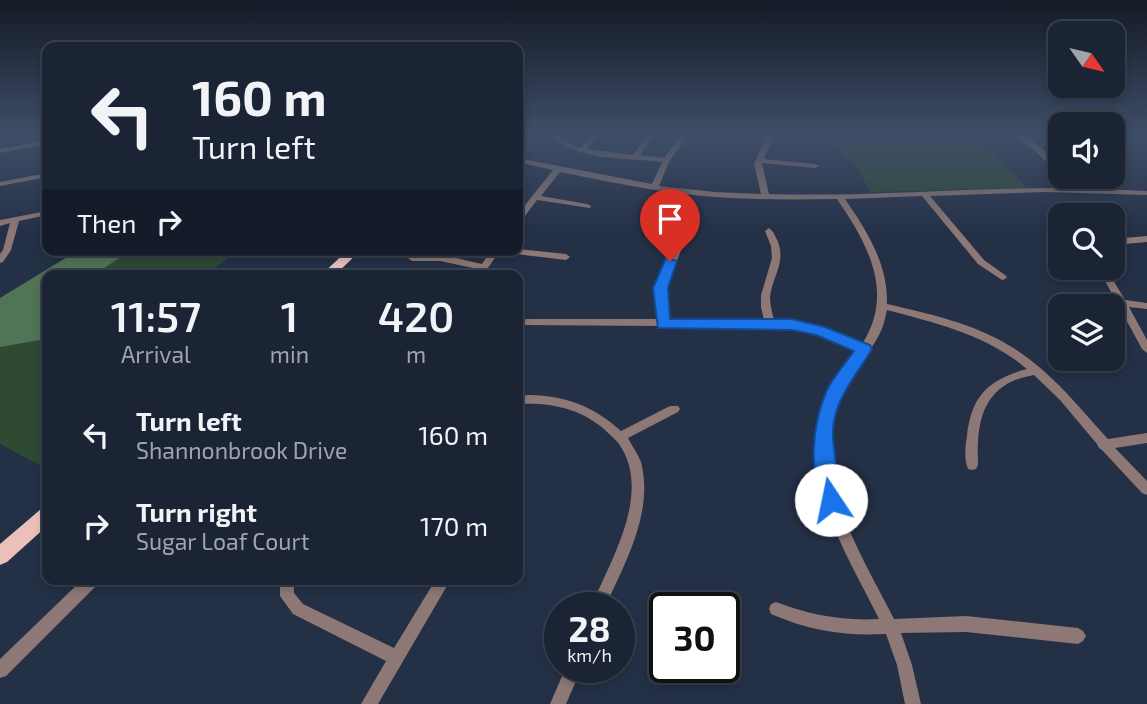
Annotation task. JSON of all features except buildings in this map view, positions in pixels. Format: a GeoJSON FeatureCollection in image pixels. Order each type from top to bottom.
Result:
{"type":"FeatureCollection","features":[{"type":"Feature","properties":{"kind":"main road"},"geometry":{"type":"LineString","coordinates":[[333,270],[348,256]]}},
{"type":"Feature","properties":{"kind":"main road"},"geometry":{"type":"LineString","coordinates":[[0,556],[42,519]]}},
{"type":"Feature","properties":{"kind":"street"},"geometry":{"type":"LineString","coordinates":[[548,167],[654,188],[766,197],[1081,190],[1147,193]]}},
{"type":"Feature","properties":{"kind":"street"},"geometry":{"type":"LineString","coordinates":[[654,188],[663,167]]}},
{"type":"Feature","properties":{"kind":"street"},"geometry":{"type":"LineString","coordinates":[[759,167],[759,177],[766,197]]}},
{"type":"Feature","properties":{"kind":"street"},"geometry":{"type":"LineString","coordinates":[[523,212],[558,169]]}},
{"type":"Feature","properties":{"kind":"street"},"geometry":{"type":"LineString","coordinates":[[0,184],[42,176]]}},
{"type":"Feature","properties":{"kind":"street"},"geometry":{"type":"LineString","coordinates":[[1136,192],[1147,203]]}},
{"type":"Feature","properties":{"kind":"street"},"geometry":{"type":"LineString","coordinates":[[923,193],[981,262],[1002,277]]}},
{"type":"Feature","properties":{"kind":"street"},"geometry":{"type":"LineString","coordinates":[[839,195],[876,256],[883,286],[882,306],[877,327],[835,392],[824,428],[824,464],[831,500],[848,544],[891,628],[913,704]]}},
{"type":"Feature","properties":{"kind":"street"},"geometry":{"type":"LineString","coordinates":[[534,197],[587,206]]}},
{"type":"Feature","properties":{"kind":"street"},"geometry":{"type":"LineString","coordinates":[[0,223],[42,214]]}},
{"type":"Feature","properties":{"kind":"street"},"geometry":{"type":"LineString","coordinates":[[0,260],[7,250],[15,220]]}},
{"type":"Feature","properties":{"kind":"street"},"geometry":{"type":"LineString","coordinates":[[663,325],[660,288],[678,248],[676,224]]}},
{"type":"Feature","properties":{"kind":"street"},"geometry":{"type":"LineString","coordinates":[[769,231],[779,256],[777,267],[764,291],[770,323]]}},
{"type":"Feature","properties":{"kind":"street"},"geometry":{"type":"LineString","coordinates":[[1125,241],[1147,239]]}},
{"type":"Feature","properties":{"kind":"street"},"geometry":{"type":"LineString","coordinates":[[523,252],[566,257]]}},
{"type":"Feature","properties":{"kind":"street"},"geometry":{"type":"LineString","coordinates":[[412,258],[440,258],[478,270]]}},
{"type":"Feature","properties":{"kind":"street"},"geometry":{"type":"LineString","coordinates":[[1125,303],[1147,306]]}},
{"type":"Feature","properties":{"kind":"street"},"geometry":{"type":"LineString","coordinates":[[882,306],[981,335],[1009,350],[1035,370],[1147,489]]}},
{"type":"Feature","properties":{"kind":"street"},"geometry":{"type":"LineString","coordinates":[[1125,309],[1147,349]]}},
{"type":"Feature","properties":{"kind":"street"},"geometry":{"type":"LineString","coordinates":[[523,322],[663,325],[770,323],[819,330],[864,349]]}},
{"type":"Feature","properties":{"kind":"street"},"geometry":{"type":"LineString","coordinates":[[972,465],[970,442],[986,395],[1004,380],[1035,370]]}},
{"type":"Feature","properties":{"kind":"street"},"geometry":{"type":"LineString","coordinates":[[523,400],[547,400],[577,407],[606,423],[620,437],[636,466],[638,502],[633,524],[604,592]]}},
{"type":"Feature","properties":{"kind":"street"},"geometry":{"type":"LineString","coordinates":[[620,437],[674,409]]}},
{"type":"Feature","properties":{"kind":"street"},"geometry":{"type":"LineString","coordinates":[[1103,445],[1147,438]]}},
{"type":"Feature","properties":{"kind":"street"},"geometry":{"type":"LineString","coordinates":[[0,670],[87,585]]}},
{"type":"Feature","properties":{"kind":"street"},"geometry":{"type":"LineString","coordinates":[[287,585],[287,596],[298,609],[397,658]]}},
{"type":"Feature","properties":{"kind":"street"},"geometry":{"type":"LineString","coordinates":[[369,704],[440,585]]}},
{"type":"Feature","properties":{"kind":"street"},"geometry":{"type":"LineString","coordinates":[[776,609],[818,625],[891,628],[967,624],[1078,636]]}},
{"type":"Feature","properties":{"kind":"street"},"geometry":{"type":"LineString","coordinates":[[558,704],[567,683]]}},
{"type":"Feature","properties":{"kind":"green space"},"geometry":{"type":"Polygon","coordinates":[[[1007,167],[1027,188],[870,192],[858,168],[1007,167]]]}},
{"type":"Feature","properties":{"kind":"green space"},"geometry":{"type":"Polygon","coordinates":[[[69,256],[232,256],[212,270],[46,270],[69,256]]]}},
{"type":"Feature","properties":{"kind":"green space"},"geometry":{"type":"Polygon","coordinates":[[[69,256],[123,256],[101,270],[46,270],[69,256]]]}},
{"type":"Feature","properties":{"kind":"green space"},"geometry":{"type":"Polygon","coordinates":[[[42,272],[42,466],[0,444],[0,298],[42,272]]]}},
{"type":"Feature","properties":{"kind":"green space"},"geometry":{"type":"Polygon","coordinates":[[[42,272],[40,340],[0,347],[0,298],[42,272]]]}},
{"type":"Feature","properties":{"kind":"route"},"geometry":{"type":"LineString","coordinates":[[670,261],[660,288],[663,325],[776,323],[819,330],[864,349],[835,392],[824,428],[824,464],[831,500]]}}]}
